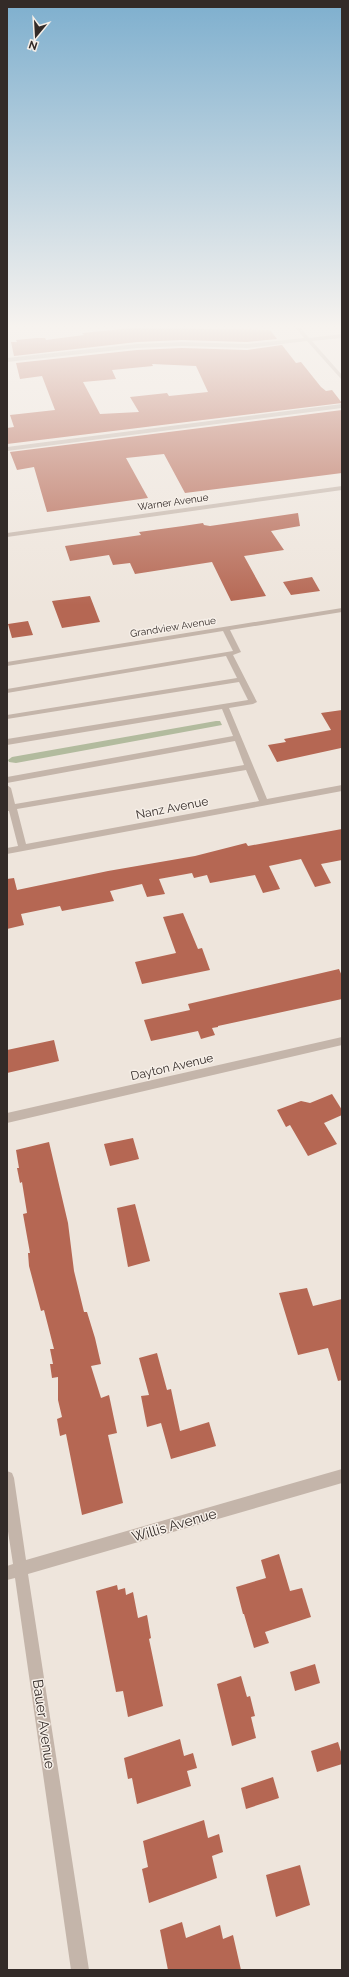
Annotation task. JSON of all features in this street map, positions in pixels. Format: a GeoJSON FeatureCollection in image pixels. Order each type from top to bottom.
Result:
{"type":"FeatureCollection","features":[{"type":"Feature","properties":{"kind":"street"},"geometry":{"type":"LineString","coordinates":[[7,448],[228,420]]}},
{"type":"Feature","properties":{"kind":"street","name":"Warner Avenue"},"geometry":{"type":"LineString","coordinates":[[7,535],[342,488]]}},
{"type":"Feature","properties":{"kind":"street","name":"Grandview Avenue"},"geometry":{"type":"LineString","coordinates":[[7,664],[342,610]]}},
{"type":"Feature","properties":{"kind":"street"},"geometry":{"type":"LineString","coordinates":[[7,691],[237,652],[226,629]]}},
{"type":"Feature","properties":{"kind":"street"},"geometry":{"type":"LineString","coordinates":[[7,742],[253,702],[229,654]]}},
{"type":"Feature","properties":{"kind":"street"},"geometry":{"type":"LineString","coordinates":[[7,716],[242,679]]}},
{"type":"Feature","properties":{"kind":"street"},"geometry":{"type":"LineString","coordinates":[[225,707],[264,802]]}},
{"type":"Feature","properties":{"kind":"street"},"geometry":{"type":"LineString","coordinates":[[7,780],[238,738]]}},
{"type":"Feature","properties":{"kind":"street"},"geometry":{"type":"LineString","coordinates":[[10,807],[249,766]]}},
{"type":"Feature","properties":{"kind":"street"},"geometry":{"type":"LineString","coordinates":[[7,788],[10,807],[23,848]]}},
{"type":"Feature","properties":{"kind":"street","name":"Nanz Avenue"},"geometry":{"type":"LineString","coordinates":[[7,851],[342,788]]}},
{"type":"Feature","properties":{"kind":"street","name":"Dayton Avenue"},"geometry":{"type":"LineString","coordinates":[[7,1118],[342,1041]]}},
{"type":"Feature","properties":{"kind":"street","name":"Willis Avenue"},"geometry":{"type":"LineString","coordinates":[[14,1571],[342,1476]]}},
{"type":"Feature","properties":{"kind":"street","name":"Bauer Avenue"},"geometry":{"type":"LineString","coordinates":[[7,1478],[14,1571],[80,1970]]}},
{"type":"Feature","properties":{"kind":"green space"},"geometry":{"type":"Polygon","coordinates":[[[220,721],[222,725],[16,763],[9,762],[8,760],[12,757],[220,721]]]}},
{"type":"Feature","properties":{"kind":"building"},"geometry":{"type":"Polygon","coordinates":[[[12,420],[201,420],[7,444],[7,428],[14,427],[12,420]]]}},
{"type":"Feature","properties":{"kind":"building"},"geometry":{"type":"Polygon","coordinates":[[[261,420],[342,420],[342,473],[185,493],[164,454],[126,458],[148,498],[47,512],[34,467],[17,470],[10,452],[261,420]]]}},
{"type":"Feature","properties":{"kind":"building"},"geometry":{"type":"Polygon","coordinates":[[[298,513],[300,526],[271,531],[284,550],[244,556],[266,596],[231,601],[212,562],[135,574],[130,563],[113,565],[109,555],[70,561],[65,546],[141,535],[139,532],[203,523],[204,525],[210,526],[298,513]]]}},
{"type":"Feature","properties":{"kind":"building"},"geometry":{"type":"Polygon","coordinates":[[[312,577],[320,591],[291,595],[283,582],[312,577]]]}},
{"type":"Feature","properties":{"kind":"building"},"geometry":{"type":"Polygon","coordinates":[[[90,596],[100,622],[62,628],[52,601],[90,596]]]}},
{"type":"Feature","properties":{"kind":"building"},"geometry":{"type":"Polygon","coordinates":[[[28,621],[33,635],[12,638],[8,624],[28,621]]]}},
{"type":"Feature","properties":{"kind":"building"},"geometry":{"type":"Polygon","coordinates":[[[342,710],[342,751],[341,748],[277,762],[268,745],[286,742],[284,739],[331,730],[321,713],[342,710]]]}},
{"type":"Feature","properties":{"kind":"building"},"geometry":{"type":"Polygon","coordinates":[[[342,829],[342,860],[321,864],[331,883],[315,887],[301,859],[269,866],[280,889],[263,893],[255,875],[210,883],[207,875],[194,878],[192,873],[159,879],[165,894],[147,897],[142,884],[110,891],[114,901],[62,911],[60,906],[21,914],[24,925],[7,929],[7,879],[14,878],[17,890],[108,871],[195,856],[246,843],[248,846],[342,829]]]}},
{"type":"Feature","properties":{"kind":"building"},"geometry":{"type":"Polygon","coordinates":[[[183,913],[198,949],[202,948],[210,970],[142,984],[135,962],[176,953],[163,917],[183,913]]]}},
{"type":"Feature","properties":{"kind":"building"},"geometry":{"type":"Polygon","coordinates":[[[339,969],[342,976],[342,999],[218,1026],[212,1028],[215,1035],[201,1039],[198,1031],[151,1041],[144,1020],[190,1010],[188,1004],[339,969]]]}},
{"type":"Feature","properties":{"kind":"building"},"geometry":{"type":"Polygon","coordinates":[[[54,1040],[59,1061],[7,1073],[7,1050],[54,1040]]]}},
{"type":"Feature","properties":{"kind":"building"},"geometry":{"type":"Polygon","coordinates":[[[332,1094],[342,1110],[342,1115],[324,1123],[337,1144],[308,1156],[290,1125],[286,1127],[277,1110],[301,1101],[310,1103],[332,1094]]]}},
{"type":"Feature","properties":{"kind":"building"},"geometry":{"type":"Polygon","coordinates":[[[133,1138],[139,1159],[110,1166],[104,1144],[133,1138]]]}},
{"type":"Feature","properties":{"kind":"building"},"geometry":{"type":"Polygon","coordinates":[[[49,1142],[68,1223],[74,1271],[84,1312],[87,1312],[101,1364],[91,1366],[101,1398],[109,1395],[117,1433],[108,1435],[123,1503],[82,1515],[66,1434],[60,1436],[57,1419],[62,1417],[58,1400],[58,1377],[52,1378],[50,1364],[53,1364],[50,1349],[54,1349],[44,1310],[41,1311],[29,1266],[28,1253],[30,1253],[23,1214],[27,1213],[22,1182],[20,1183],[17,1168],[19,1168],[16,1150],[49,1142]]]}},
{"type":"Feature","properties":{"kind":"building"},"geometry":{"type":"Polygon","coordinates":[[[135,1204],[150,1261],[128,1267],[117,1208],[135,1204]]]}},
{"type":"Feature","properties":{"kind":"building"},"geometry":{"type":"Polygon","coordinates":[[[307,1288],[313,1306],[342,1299],[342,1380],[338,1381],[328,1348],[298,1355],[279,1293],[307,1288]]]}},
{"type":"Feature","properties":{"kind":"building"},"geometry":{"type":"Polygon","coordinates":[[[157,1353],[167,1390],[171,1389],[180,1431],[209,1422],[216,1446],[171,1459],[161,1423],[147,1427],[141,1396],[149,1395],[139,1358],[157,1353]]]}},
{"type":"Feature","properties":{"kind":"building"},"geometry":{"type":"Polygon","coordinates":[[[279,1554],[290,1591],[302,1588],[311,1617],[265,1632],[269,1643],[254,1648],[236,1587],[266,1578],[261,1560],[279,1554]]]}},
{"type":"Feature","properties":{"kind":"building"},"geometry":{"type":"Polygon","coordinates":[[[117,1585],[118,1590],[125,1588],[126,1595],[133,1592],[138,1618],[147,1615],[151,1638],[149,1639],[163,1706],[128,1717],[123,1691],[116,1692],[96,1591],[117,1585]]]}},
{"type":"Feature","properties":{"kind":"building"},"geometry":{"type":"Polygon","coordinates":[[[315,1664],[320,1683],[295,1691],[290,1672],[315,1664]]]}},
{"type":"Feature","properties":{"kind":"building"},"geometry":{"type":"Polygon","coordinates":[[[241,1676],[247,1697],[250,1696],[255,1716],[251,1717],[256,1738],[232,1746],[217,1684],[241,1676]]]}},
{"type":"Feature","properties":{"kind":"building"},"geometry":{"type":"Polygon","coordinates":[[[180,1739],[184,1756],[193,1753],[197,1768],[187,1771],[191,1786],[137,1804],[132,1778],[128,1779],[124,1758],[180,1739]]]}},
{"type":"Feature","properties":{"kind":"building"},"geometry":{"type":"Polygon","coordinates":[[[338,1742],[342,1755],[342,1764],[317,1772],[311,1751],[338,1742]]]}},
{"type":"Feature","properties":{"kind":"building"},"geometry":{"type":"Polygon","coordinates":[[[273,1777],[279,1798],[246,1809],[241,1788],[273,1777]]]}},
{"type":"Feature","properties":{"kind":"building"},"geometry":{"type":"Polygon","coordinates":[[[204,1820],[208,1838],[219,1834],[223,1852],[212,1856],[217,1878],[149,1903],[142,1869],[148,1867],[143,1841],[204,1820]]]}},
{"type":"Feature","properties":{"kind":"building"},"geometry":{"type":"Polygon","coordinates":[[[300,1865],[310,1905],[276,1917],[266,1875],[300,1865]]]}},
{"type":"Feature","properties":{"kind":"building"},"geometry":{"type":"Polygon","coordinates":[[[182,1922],[186,1938],[220,1925],[223,1939],[233,1935],[241,1970],[168,1970],[160,1930],[182,1922]]]}}]}
